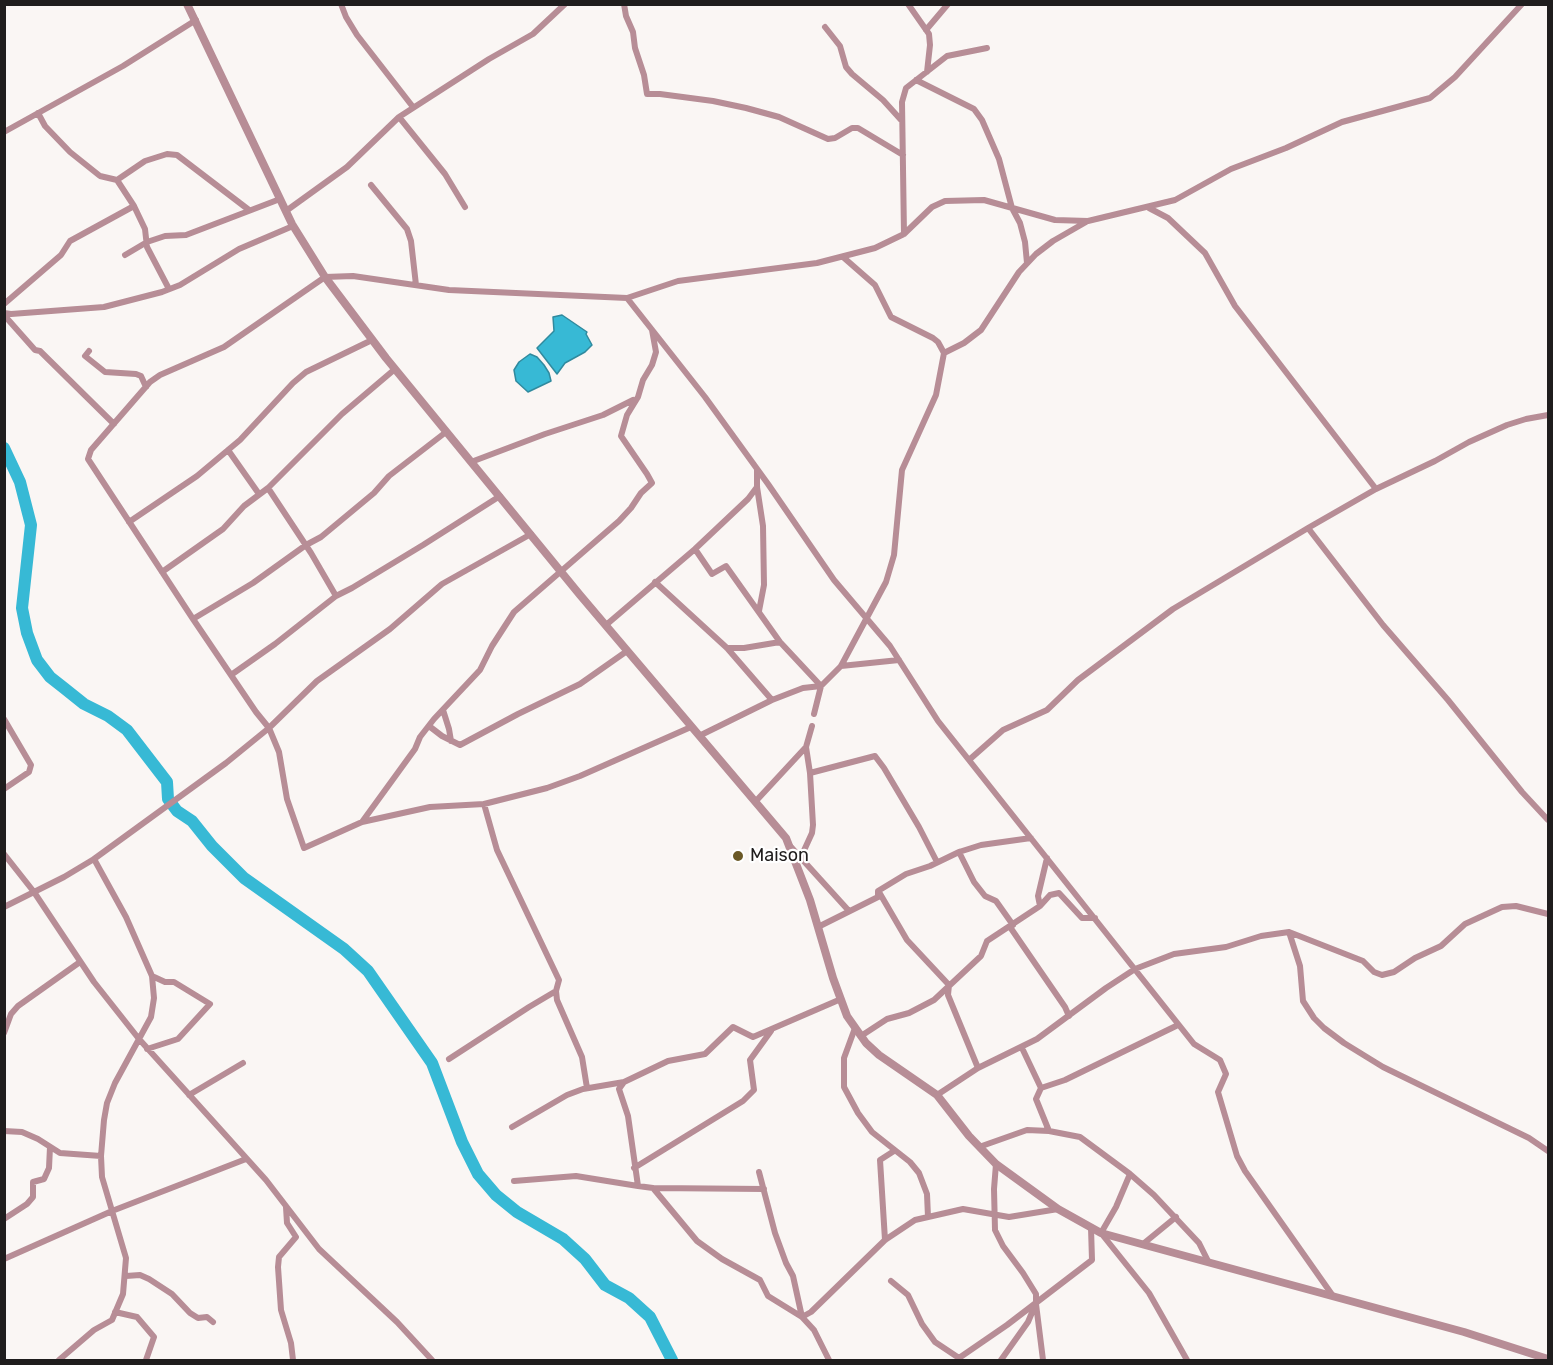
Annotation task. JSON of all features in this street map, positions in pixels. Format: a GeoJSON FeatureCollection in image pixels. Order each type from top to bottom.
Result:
{"type":"FeatureCollection","features":[{"type":"Feature","properties":{"kind":"street"},"geometry":{"type":"LineString","coordinates":[[187,4],[293,226],[325,277],[395,369],[561,572],[691,727],[701,735],[801,858],[849,911]]}},
{"type":"Feature","properties":{"kind":"street"},"geometry":{"type":"LineString","coordinates":[[341,4],[357,35],[413,107]]}},
{"type":"Feature","properties":{"kind":"street"},"geometry":{"type":"LineString","coordinates":[[286,211],[343,171],[399,117],[489,59],[533,34],[565,4]]}},
{"type":"Feature","properties":{"kind":"street"},"geometry":{"type":"LineString","coordinates":[[624,4],[647,94],[660,93],[746,108],[779,117],[828,139],[835,138],[852,128],[858,128],[903,155]]}},
{"type":"Feature","properties":{"kind":"street"},"geometry":{"type":"LineString","coordinates":[[908,4],[926,30],[930,45],[927,72]]}},
{"type":"Feature","properties":{"kind":"street"},"geometry":{"type":"LineString","coordinates":[[926,30],[948,4]]}},
{"type":"Feature","properties":{"kind":"street"},"geometry":{"type":"LineString","coordinates":[[944,353],[964,343],[981,330],[1027,263],[1053,241],[1088,221],[1175,200],[1231,169],[1286,148],[1342,122],[1430,98],[1455,77],[1522,4]]}},
{"type":"Feature","properties":{"kind":"street"},"geometry":{"type":"LineString","coordinates":[[4,132],[123,66],[196,20]]}},
{"type":"Feature","properties":{"kind":"street"},"geometry":{"type":"LineString","coordinates":[[825,27],[840,46],[846,67],[883,100],[903,122]]}},
{"type":"Feature","properties":{"kind":"street"},"geometry":{"type":"LineString","coordinates":[[904,234],[902,102],[906,88],[947,56],[987,48]]}},
{"type":"Feature","properties":{"kind":"street"},"geometry":{"type":"LineString","coordinates":[[916,80],[974,109],[982,120],[999,159],[1012,208],[1023,232],[1027,263]]}},
{"type":"Feature","properties":{"kind":"street"},"geometry":{"type":"LineString","coordinates":[[38,113],[45,126],[70,152],[100,176],[117,180],[134,206],[145,229],[147,247],[169,289]]}},
{"type":"Feature","properties":{"kind":"street"},"geometry":{"type":"LineString","coordinates":[[399,117],[445,174],[465,207]]}},
{"type":"Feature","properties":{"kind":"street"},"geometry":{"type":"LineString","coordinates":[[117,180],[145,161],[167,154],[177,154],[249,210]]}},
{"type":"Feature","properties":{"kind":"street"},"geometry":{"type":"LineString","coordinates":[[371,185],[407,229],[411,241],[416,285]]}},
{"type":"Feature","properties":{"kind":"street"},"geometry":{"type":"LineString","coordinates":[[125,255],[147,242],[165,236],[186,235],[280,199]]}},
{"type":"Feature","properties":{"kind":"street"},"geometry":{"type":"LineString","coordinates":[[691,727],[580,776],[547,788],[484,804],[430,807],[362,822],[304,848],[287,800],[279,752],[269,728],[193,619],[88,459],[92,450],[146,387],[160,375],[224,347],[325,277],[353,276],[449,290],[627,298],[678,280],[817,263],[875,248],[904,234],[932,207],[945,201],[984,200],[1055,220],[1088,221]]}},
{"type":"Feature","properties":{"kind":"street"},"geometry":{"type":"LineString","coordinates":[[4,304],[62,255],[70,241],[134,206]]}},
{"type":"Feature","properties":{"kind":"street"},"geometry":{"type":"LineString","coordinates":[[1149,208],[1168,218],[1205,253],[1235,306],[1376,489]]}},
{"type":"Feature","properties":{"kind":"street"},"geometry":{"type":"LineString","coordinates":[[4,314],[104,307],[169,289],[180,285],[239,249],[293,226]]}},
{"type":"Feature","properties":{"kind":"street"},"geometry":{"type":"LineString","coordinates":[[814,714],[821,686],[841,666],[886,582],[894,555],[902,470],[936,395],[944,353],[933,338],[891,317],[875,285],[843,256]]}},
{"type":"Feature","properties":{"kind":"street"},"geometry":{"type":"LineString","coordinates":[[627,298],[650,324],[757,468],[834,580],[890,646],[938,721],[1178,1025],[1194,1044],[1220,1060],[1226,1074],[1218,1092],[1237,1156],[1303,1256],[1333,1296]]}},
{"type":"Feature","properties":{"kind":"street"},"geometry":{"type":"LineString","coordinates":[[4,314],[35,350],[40,351],[114,424]]}},
{"type":"Feature","properties":{"kind":"street"},"geometry":{"type":"LineString","coordinates":[[362,822],[429,726],[480,670],[514,612],[619,521],[652,483],[621,436],[627,415],[638,397],[656,352],[650,324]]}},
{"type":"Feature","properties":{"kind":"street"},"geometry":{"type":"LineString","coordinates":[[129,522],[196,476],[240,440],[306,372],[372,340]]}},
{"type":"Feature","properties":{"kind":"street"},"geometry":{"type":"LineString","coordinates":[[89,351],[85,356],[105,372],[136,374],[141,376],[146,387]]}},
{"type":"Feature","properties":{"kind":"street"},"geometry":{"type":"LineString","coordinates":[[162,572],[223,529],[244,506],[268,488],[342,414],[395,369]]}},
{"type":"Feature","properties":{"kind":"street"},"geometry":{"type":"LineString","coordinates":[[471,462],[555,430],[603,415],[638,397]]}},
{"type":"Feature","properties":{"kind":"street"},"geometry":{"type":"LineString","coordinates":[[969,760],[1003,730],[1047,710],[1078,680],[1173,609],[1308,528],[1376,489],[1507,425],[1548,415]]}},
{"type":"Feature","properties":{"kind":"street"},"geometry":{"type":"LineString","coordinates":[[193,619],[253,583],[321,537],[374,493],[389,476],[446,432]]}},
{"type":"Feature","properties":{"kind":"street"},"geometry":{"type":"LineString","coordinates":[[228,450],[259,494]]}},
{"type":"Feature","properties":{"kind":"street"},"geometry":{"type":"LineString","coordinates":[[757,468],[757,487],[763,526],[764,585],[759,611]]}},
{"type":"Feature","properties":{"kind":"street"},"geometry":{"type":"LineString","coordinates":[[606,625],[694,549],[748,499],[757,487]]}},
{"type":"Feature","properties":{"kind":"street"},"geometry":{"type":"LineString","coordinates":[[268,488],[336,596]]}},
{"type":"Feature","properties":{"kind":"street"},"geometry":{"type":"LineString","coordinates":[[231,675],[336,596],[500,496]]}},
{"type":"Feature","properties":{"kind":"street"},"geometry":{"type":"LineString","coordinates":[[1308,528],[1383,625],[1548,820]]}},
{"type":"Feature","properties":{"kind":"street"},"geometry":{"type":"LineString","coordinates":[[4,908],[94,859],[226,763],[269,728],[317,681],[390,629],[442,584],[531,534]]}},
{"type":"Feature","properties":{"kind":"street"},"geometry":{"type":"LineString","coordinates":[[694,549],[712,574],[726,566],[780,642],[821,686]]}},
{"type":"Feature","properties":{"kind":"street"},"geometry":{"type":"LineString","coordinates":[[655,582],[727,648],[772,700]]}},
{"type":"Feature","properties":{"kind":"street"},"geometry":{"type":"LineString","coordinates":[[727,648],[744,648],[780,642]]}},
{"type":"Feature","properties":{"kind":"street"},"geometry":{"type":"LineString","coordinates":[[429,726],[460,745],[580,684],[627,651]]}},
{"type":"Feature","properties":{"kind":"street"},"geometry":{"type":"LineString","coordinates":[[841,666],[899,660]]}},
{"type":"Feature","properties":{"kind":"street"},"geometry":{"type":"LineString","coordinates":[[701,735],[772,700],[803,688],[821,686]]}},
{"type":"Feature","properties":{"kind":"street"},"geometry":{"type":"LineString","coordinates":[[443,710],[451,741]]}},
{"type":"Feature","properties":{"kind":"street"},"geometry":{"type":"LineString","coordinates":[[4,719],[31,765],[29,772],[4,789]]}},
{"type":"Feature","properties":{"kind":"street"},"geometry":{"type":"LineString","coordinates":[[801,858],[813,825],[806,747],[812,726]]}},
{"type":"Feature","properties":{"kind":"street"},"geometry":{"type":"LineString","coordinates":[[756,801],[806,747]]}},
{"type":"Feature","properties":{"kind":"street"},"geometry":{"type":"LineString","coordinates":[[810,773],[874,756],[884,768],[937,862]]}},
{"type":"Feature","properties":{"kind":"street"},"geometry":{"type":"LineString","coordinates":[[484,804],[497,850],[559,980],[557,1000],[582,1057],[587,1088]]}},
{"type":"Feature","properties":{"kind":"street"},"geometry":{"type":"LineString","coordinates":[[878,891],[906,874],[959,852],[981,845],[1031,838]]}},
{"type":"Feature","properties":{"kind":"street"},"geometry":{"type":"LineString","coordinates":[[790,845],[841,999],[855,1029],[879,1055],[938,1095],[979,1147],[996,1164],[1058,1209],[1101,1233],[1464,1332],[1548,1359]]}},
{"type":"Feature","properties":{"kind":"street"},"geometry":{"type":"LineString","coordinates":[[959,852],[974,882],[985,896],[996,901],[1065,1006],[1069,1016]]}},
{"type":"Feature","properties":{"kind":"street"},"geometry":{"type":"LineString","coordinates":[[4,854],[34,892],[80,962],[147,1049],[246,1159],[319,1249],[397,1322],[432,1360]]}},
{"type":"Feature","properties":{"kind":"street"},"geometry":{"type":"LineString","coordinates":[[1040,906],[1038,896],[1047,858]]}},
{"type":"Feature","properties":{"kind":"street"},"geometry":{"type":"LineString","coordinates":[[59,1360],[94,1330],[112,1320],[123,1294],[126,1258],[102,1177],[104,1120],[107,1103],[115,1083],[150,1017],[154,998],[152,976],[126,917],[94,859]]}},
{"type":"Feature","properties":{"kind":"street"},"geometry":{"type":"LineString","coordinates":[[818,927],[878,897],[878,891]]}},
{"type":"Feature","properties":{"kind":"street"},"geometry":{"type":"LineString","coordinates":[[878,891],[907,940],[949,985],[948,995],[978,1068]]}},
{"type":"Feature","properties":{"kind":"street"},"geometry":{"type":"LineString","coordinates":[[861,1036],[887,1019],[921,1008],[934,1000],[981,956],[987,941],[1040,906],[1050,895],[1059,893],[1082,918],[1095,918]]}},
{"type":"Feature","properties":{"kind":"street"},"geometry":{"type":"LineString","coordinates":[[938,1095],[978,1068],[1022,1048],[1135,969],[1185,951],[1226,947],[1261,936],[1289,932],[1363,961],[1374,972],[1382,975],[1394,972],[1415,958],[1441,946],[1465,924],[1502,908],[1516,906],[1548,914]]}},
{"type":"Feature","properties":{"kind":"street"},"geometry":{"type":"LineString","coordinates":[[1289,932],[1300,966],[1303,1001],[1324,1028],[1383,1067],[1529,1138],[1548,1151]]}},
{"type":"Feature","properties":{"kind":"street"},"geometry":{"type":"LineString","coordinates":[[4,1033],[11,1014],[18,1006],[80,962]]}},
{"type":"Feature","properties":{"kind":"street"},"geometry":{"type":"LineString","coordinates":[[147,1049],[178,1038],[210,1004],[174,982],[165,982],[152,976]]}},
{"type":"Feature","properties":{"kind":"street"},"geometry":{"type":"LineString","coordinates":[[449,1059],[556,992]]}},
{"type":"Feature","properties":{"kind":"street"},"geometry":{"type":"LineString","coordinates":[[512,1127],[567,1095],[587,1088],[624,1082],[668,1061],[705,1054],[733,1027],[753,1037],[841,999]]}},
{"type":"Feature","properties":{"kind":"street"},"geometry":{"type":"LineString","coordinates":[[1049,1131],[1036,1098],[1041,1088],[1065,1080],[1178,1025]]}},
{"type":"Feature","properties":{"kind":"street"},"geometry":{"type":"LineString","coordinates":[[634,1168],[743,1101],[754,1090],[750,1060],[773,1028]]}},
{"type":"Feature","properties":{"kind":"street"},"geometry":{"type":"LineString","coordinates":[[855,1029],[844,1058],[844,1086],[858,1113],[872,1132],[910,1162],[919,1173],[927,1194],[928,1217]]}},
{"type":"Feature","properties":{"kind":"street"},"geometry":{"type":"LineString","coordinates":[[1022,1048],[1041,1088]]}},
{"type":"Feature","properties":{"kind":"street"},"geometry":{"type":"LineString","coordinates":[[189,1095],[243,1063]]}},
{"type":"Feature","properties":{"kind":"street"},"geometry":{"type":"LineString","coordinates":[[624,1082],[619,1089],[628,1116],[638,1186]]}},
{"type":"Feature","properties":{"kind":"street"},"geometry":{"type":"LineString","coordinates":[[979,1147],[1027,1130],[1049,1131],[1080,1137],[1130,1174],[1176,1217],[1199,1243],[1208,1261]]}},
{"type":"Feature","properties":{"kind":"street"},"geometry":{"type":"LineString","coordinates":[[4,1131],[22,1132],[60,1153],[101,1156]]}},
{"type":"Feature","properties":{"kind":"street"},"geometry":{"type":"LineString","coordinates":[[4,1219],[27,1204],[33,1197],[33,1182],[44,1179],[49,1168],[50,1147]]}},
{"type":"Feature","properties":{"kind":"street"},"geometry":{"type":"LineString","coordinates":[[885,1240],[880,1160],[894,1151]]}},
{"type":"Feature","properties":{"kind":"street"},"geometry":{"type":"LineString","coordinates":[[4,1259],[112,1211],[246,1159]]}},
{"type":"Feature","properties":{"kind":"street"},"geometry":{"type":"LineString","coordinates":[[996,1164],[995,1230],[1003,1246],[1036,1294],[1043,1360]]}},
{"type":"Feature","properties":{"kind":"street"},"geometry":{"type":"LineString","coordinates":[[759,1172],[775,1233],[793,1276],[801,1317]]}},
{"type":"Feature","properties":{"kind":"street"},"geometry":{"type":"LineString","coordinates":[[1101,1233],[1116,1207],[1130,1174]]}},
{"type":"Feature","properties":{"kind":"street"},"geometry":{"type":"LineString","coordinates":[[514,1180],[576,1176],[653,1188],[764,1189]]}},
{"type":"Feature","properties":{"kind":"street"},"geometry":{"type":"LineString","coordinates":[[653,1188],[697,1241],[722,1259],[760,1280],[768,1296],[801,1317],[814,1330],[829,1360]]}},
{"type":"Feature","properties":{"kind":"street"},"geometry":{"type":"LineString","coordinates":[[286,1206],[287,1223],[297,1237],[279,1257],[278,1267],[281,1310],[291,1343],[293,1360]]}},
{"type":"Feature","properties":{"kind":"street"},"geometry":{"type":"LineString","coordinates":[[801,1317],[811,1312],[885,1240],[915,1220],[963,1209],[1009,1217],[1058,1209]]}},
{"type":"Feature","properties":{"kind":"street"},"geometry":{"type":"LineString","coordinates":[[1143,1244],[1176,1217]]}},
{"type":"Feature","properties":{"kind":"street"},"geometry":{"type":"LineString","coordinates":[[891,1281],[908,1294],[922,1324],[935,1342],[959,1358],[1092,1260],[1091,1228]]}},
{"type":"Feature","properties":{"kind":"street"},"geometry":{"type":"LineString","coordinates":[[1101,1233],[1149,1293],[1187,1360]]}},
{"type":"Feature","properties":{"kind":"street"},"geometry":{"type":"LineString","coordinates":[[126,1276],[140,1275],[149,1279],[172,1294],[190,1313],[198,1318],[207,1317],[213,1322]]}},
{"type":"Feature","properties":{"kind":"street"},"geometry":{"type":"LineString","coordinates":[[1002,1360],[1028,1322],[1036,1303]]}},
{"type":"Feature","properties":{"kind":"street"},"geometry":{"type":"LineString","coordinates":[[115,1312],[137,1317],[154,1337],[146,1360]]}},
{"type":"Feature","properties":{"kind":"water"},"geometry":{"type":"Polygon","coordinates":[[[562,315],[587,332],[592,345],[585,352],[565,363],[557,374],[537,348],[554,331],[553,317],[562,315]]]}},
{"type":"Feature","properties":{"kind":"water"},"geometry":{"type":"Polygon","coordinates":[[[530,354],[537,357],[544,365],[551,381],[528,392],[516,381],[514,370],[519,362],[530,354]]]}},
{"type":"Feature","properties":{"kind":"waterway"},"geometry":{"type":"LineString","coordinates":[[4,448],[20,482],[31,525],[22,608],[27,633],[37,660],[50,677],[84,704],[108,716],[127,730],[167,782],[168,799],[177,811],[192,821],[212,846],[244,878],[344,949],[368,971],[432,1063],[462,1142],[478,1174],[496,1195],[517,1212],[563,1239],[585,1259],[605,1285],[629,1298],[650,1317],[672,1360]]}},
{"type":"Feature","properties":{"kind":"place","name":"Maison"},"geometry":{"type":"Point","coordinates":[738,856]}}]}
